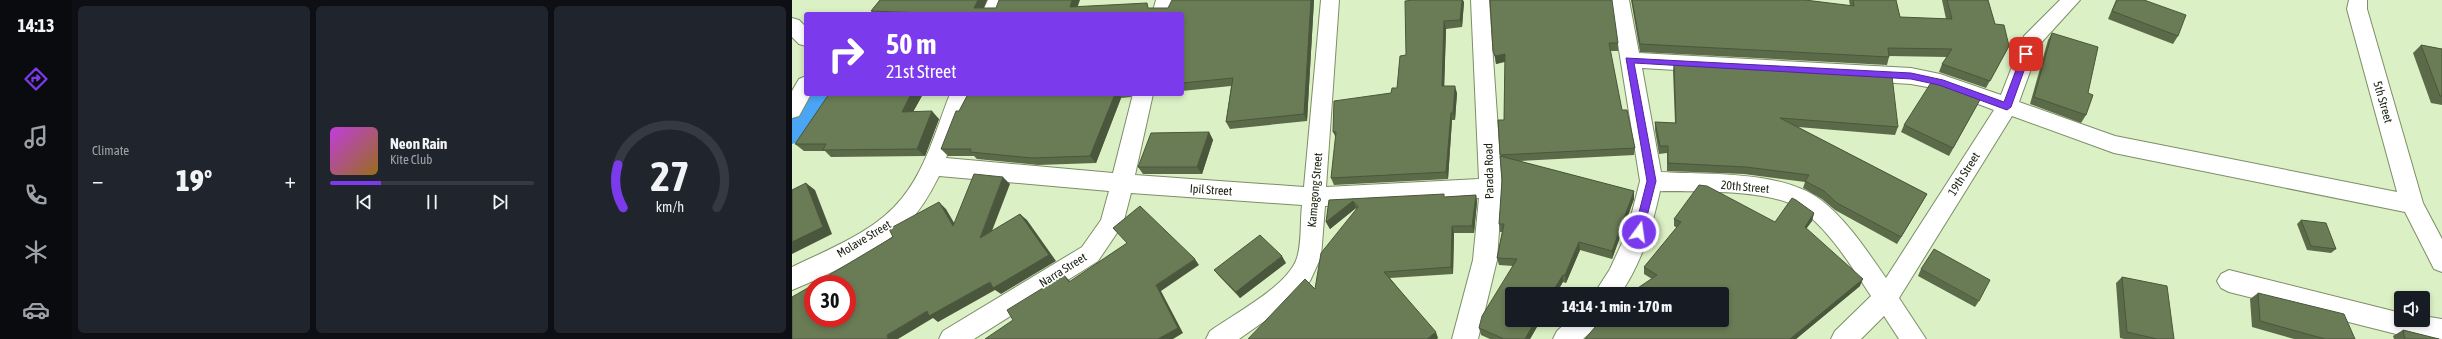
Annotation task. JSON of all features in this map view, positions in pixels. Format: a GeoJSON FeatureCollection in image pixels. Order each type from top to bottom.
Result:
{"type":"FeatureCollection","features":[{"type":"Feature","properties":{"kind":"street"},"geometry":{"type":"LineString","coordinates":[[992,12],[997,0]]}},
{"type":"Feature","properties":{"kind":"street"},"geometry":{"type":"LineString","coordinates":[[1162,12],[1165,0]]}},
{"type":"Feature","properties":{"kind":"street","name":"Kamagong Street"},"geometry":{"type":"LineString","coordinates":[[1219,339],[1287,291],[1302,274],[1309,257],[1330,0]]}},
{"type":"Feature","properties":{"kind":"street","name":"Parada Road"},"geometry":{"type":"LineString","coordinates":[[1465,339],[1485,260],[1491,188],[1480,0]]}},
{"type":"Feature","properties":{"kind":"street"},"geometry":{"type":"LineString","coordinates":[[1611,287],[1619,276],[1639,232],[1651,181],[1629,60],[1620,0]]}},
{"type":"Feature","properties":{"kind":"street","name":"19th Street"},"geometry":{"type":"LineString","coordinates":[[1844,339],[1886,298],[2007,107],[2031,41],[2071,0]]}},
{"type":"Feature","properties":{"kind":"street","name":"5th Street"},"geometry":{"type":"LineString","coordinates":[[2358,0],[2357,9],[2412,204],[2442,262]]}},
{"type":"Feature","properties":{"kind":"street"},"geometry":{"type":"LineString","coordinates":[[792,25],[804,37]]}},
{"type":"Feature","properties":{"kind":"street"},"geometry":{"type":"LineString","coordinates":[[1629,60],[1911,76],[1940,82],[2114,144],[2412,204]]}},
{"type":"Feature","properties":{"kind":"street"},"geometry":{"type":"LineString","coordinates":[[792,110],[804,88]]}},
{"type":"Feature","properties":{"kind":"street","name":"Molave Street"},"geometry":{"type":"LineString","coordinates":[[792,279],[872,236],[893,222],[910,205],[932,166],[959,96]]}},
{"type":"Feature","properties":{"kind":"street","name":"Narra Street"},"geometry":{"type":"LineString","coordinates":[[952,339],[1090,254],[1112,224],[1143,96]]}},
{"type":"Feature","properties":{"kind":"street","name":"Ipil Street"},"geometry":{"type":"LineString","coordinates":[[932,166],[1122,184],[1315,197],[1491,188]]}},
{"type":"Feature","properties":{"kind":"street","name":"20th Street"},"geometry":{"type":"LineString","coordinates":[[1651,181],[1771,189],[1803,199],[1824,214],[1886,298],[1913,339]]}},
{"type":"Feature","properties":{"kind":"street"},"geometry":{"type":"LineString","coordinates":[[2230,281],[2400,324],[2442,330]]}},
{"type":"Feature","properties":{"kind":"street"},"geometry":{"type":"LineString","coordinates":[[1566,339],[1579,327]]}},
{"type":"Feature","properties":{"kind":"building"},"geometry":{"type":"Polygon","coordinates":[[[880,0],[978,0],[974,8],[996,8],[999,0],[1072,0],[1070,7],[1147,3],[1148,8],[1168,8],[1172,0],[1311,0],[1304,114],[1226,122],[1233,78],[1184,83],[1184,12],[871,11],[880,0]]]}},
{"type":"Feature","properties":{"kind":"building"},"geometry":{"type":"Polygon","coordinates":[[[1462,0],[1460,20],[1444,21],[1442,86],[1455,86],[1446,172],[1331,178],[1336,132],[1333,132],[1334,101],[1391,93],[1392,88],[1397,88],[1400,56],[1406,55],[1405,1],[1462,0]]]}},
{"type":"Feature","properties":{"kind":"building"},"geometry":{"type":"Polygon","coordinates":[[[1490,0],[1612,0],[1618,43],[1609,43],[1622,110],[1627,110],[1635,148],[1500,155],[1498,120],[1504,120],[1505,54],[1495,56],[1493,51],[1490,0]]]}},
{"type":"Feature","properties":{"kind":"building"},"geometry":{"type":"Polygon","coordinates":[[[1632,0],[1805,0],[1854,6],[1853,0],[1896,0],[1900,17],[1952,19],[1947,0],[1988,0],[1995,24],[2004,25],[2009,46],[1990,81],[1942,64],[1952,49],[1888,48],[1889,57],[1640,44],[1632,0]]]}},
{"type":"Feature","properties":{"kind":"building"},"geometry":{"type":"Polygon","coordinates":[[[2117,0],[2144,0],[2186,15],[2178,36],[2112,11],[2117,0]]]}},
{"type":"Feature","properties":{"kind":"building"},"geometry":{"type":"Polygon","coordinates":[[[2052,33],[2098,47],[2088,93],[2093,95],[2086,115],[2034,97],[2052,33]]]}},
{"type":"Feature","properties":{"kind":"building"},"geometry":{"type":"Polygon","coordinates":[[[2421,45],[2442,49],[2442,96],[2440,96],[2421,45]]]}},
{"type":"Feature","properties":{"kind":"building"},"geometry":{"type":"Polygon","coordinates":[[[1674,63],[1892,76],[1898,127],[1780,118],[1927,194],[1901,237],[1837,203],[1824,191],[1805,181],[1809,175],[1746,167],[1668,163],[1668,146],[1660,146],[1655,122],[1676,123],[1674,63]]]}},
{"type":"Feature","properties":{"kind":"building"},"geometry":{"type":"Polygon","coordinates":[[[1932,81],[1981,98],[1953,148],[1904,125],[1932,81]]]}},
{"type":"Feature","properties":{"kind":"building"},"geometry":{"type":"Polygon","coordinates":[[[828,96],[910,96],[902,112],[932,111],[917,149],[823,150],[826,144],[795,144],[828,96]]]}},
{"type":"Feature","properties":{"kind":"building"},"geometry":{"type":"Polygon","coordinates":[[[967,96],[1114,96],[1090,156],[1032,158],[970,152],[971,149],[941,149],[956,111],[959,111],[967,96]]]}},
{"type":"Feature","properties":{"kind":"building"},"geometry":{"type":"Polygon","coordinates":[[[1209,132],[1197,167],[1138,167],[1151,133],[1209,132]]]}},
{"type":"Feature","properties":{"kind":"building"},"geometry":{"type":"Polygon","coordinates":[[[1500,156],[1634,191],[1612,251],[1579,242],[1565,275],[1563,275],[1555,287],[1505,287],[1505,327],[1532,327],[1525,339],[1504,339],[1479,328],[1482,316],[1517,259],[1497,258],[1504,224],[1499,224],[1502,180],[1500,156]]]}},
{"type":"Feature","properties":{"kind":"building"},"geometry":{"type":"Polygon","coordinates":[[[974,174],[1003,177],[980,238],[1020,214],[1049,255],[993,288],[990,282],[929,316],[927,311],[887,335],[888,339],[792,339],[792,297],[804,290],[804,327],[856,327],[856,275],[829,275],[893,237],[889,229],[939,202],[953,226],[974,174]]]}},
{"type":"Feature","properties":{"kind":"building"},"geometry":{"type":"Polygon","coordinates":[[[806,183],[823,227],[792,242],[792,190],[806,183]]]}},
{"type":"Feature","properties":{"kind":"building"},"geometry":{"type":"Polygon","coordinates":[[[1699,185],[1707,186],[1775,222],[1792,198],[1814,213],[1805,227],[1863,279],[1790,339],[1585,339],[1595,327],[1729,327],[1729,287],[1639,287],[1657,275],[1644,267],[1681,222],[1674,219],[1699,185]]]}},
{"type":"Feature","properties":{"kind":"building"},"geometry":{"type":"Polygon","coordinates":[[[1444,194],[1444,197],[1476,195],[1472,226],[1452,226],[1451,267],[1384,272],[1436,332],[1427,339],[1248,339],[1305,279],[1315,289],[1321,253],[1358,207],[1353,201],[1326,222],[1329,200],[1444,194]]]}},
{"type":"Feature","properties":{"kind":"building"},"geometry":{"type":"Polygon","coordinates":[[[1140,206],[1195,259],[1156,285],[1178,328],[1158,339],[985,339],[1013,320],[1007,310],[1064,275],[1069,282],[1127,243],[1113,228],[1140,206]]]}},
{"type":"Feature","properties":{"kind":"building"},"geometry":{"type":"Polygon","coordinates":[[[2301,220],[2326,223],[2336,249],[2311,246],[2301,220]]]}},
{"type":"Feature","properties":{"kind":"building"},"geometry":{"type":"Polygon","coordinates":[[[1260,235],[1282,256],[1236,292],[1214,270],[1260,235]]]}},
{"type":"Feature","properties":{"kind":"building"},"geometry":{"type":"Polygon","coordinates":[[[1934,249],[1990,280],[1979,301],[1921,269],[1934,249]]]}},
{"type":"Feature","properties":{"kind":"building"},"geometry":{"type":"Polygon","coordinates":[[[2122,277],[2167,286],[2174,339],[2157,339],[2127,332],[2122,277]]]}},
{"type":"Feature","properties":{"kind":"building"},"geometry":{"type":"Polygon","coordinates":[[[2258,293],[2344,314],[2355,339],[2325,339],[2260,321],[2258,293]]]}},
{"type":"Feature","properties":{"kind":"building"},"geometry":{"type":"Polygon","coordinates":[[[2403,330],[2439,339],[2405,339],[2403,330]]]}},
{"type":"Feature","properties":{"kind":"waterway"},"geometry":{"type":"LineString","coordinates":[[792,125],[814,96]]}},
{"type":"Feature","properties":{"kind":"route"},"geometry":{"type":"LineString","coordinates":[[1639,232],[1651,181],[1629,60],[1911,76],[1940,82],[2007,107],[2026,54]]}}]}
